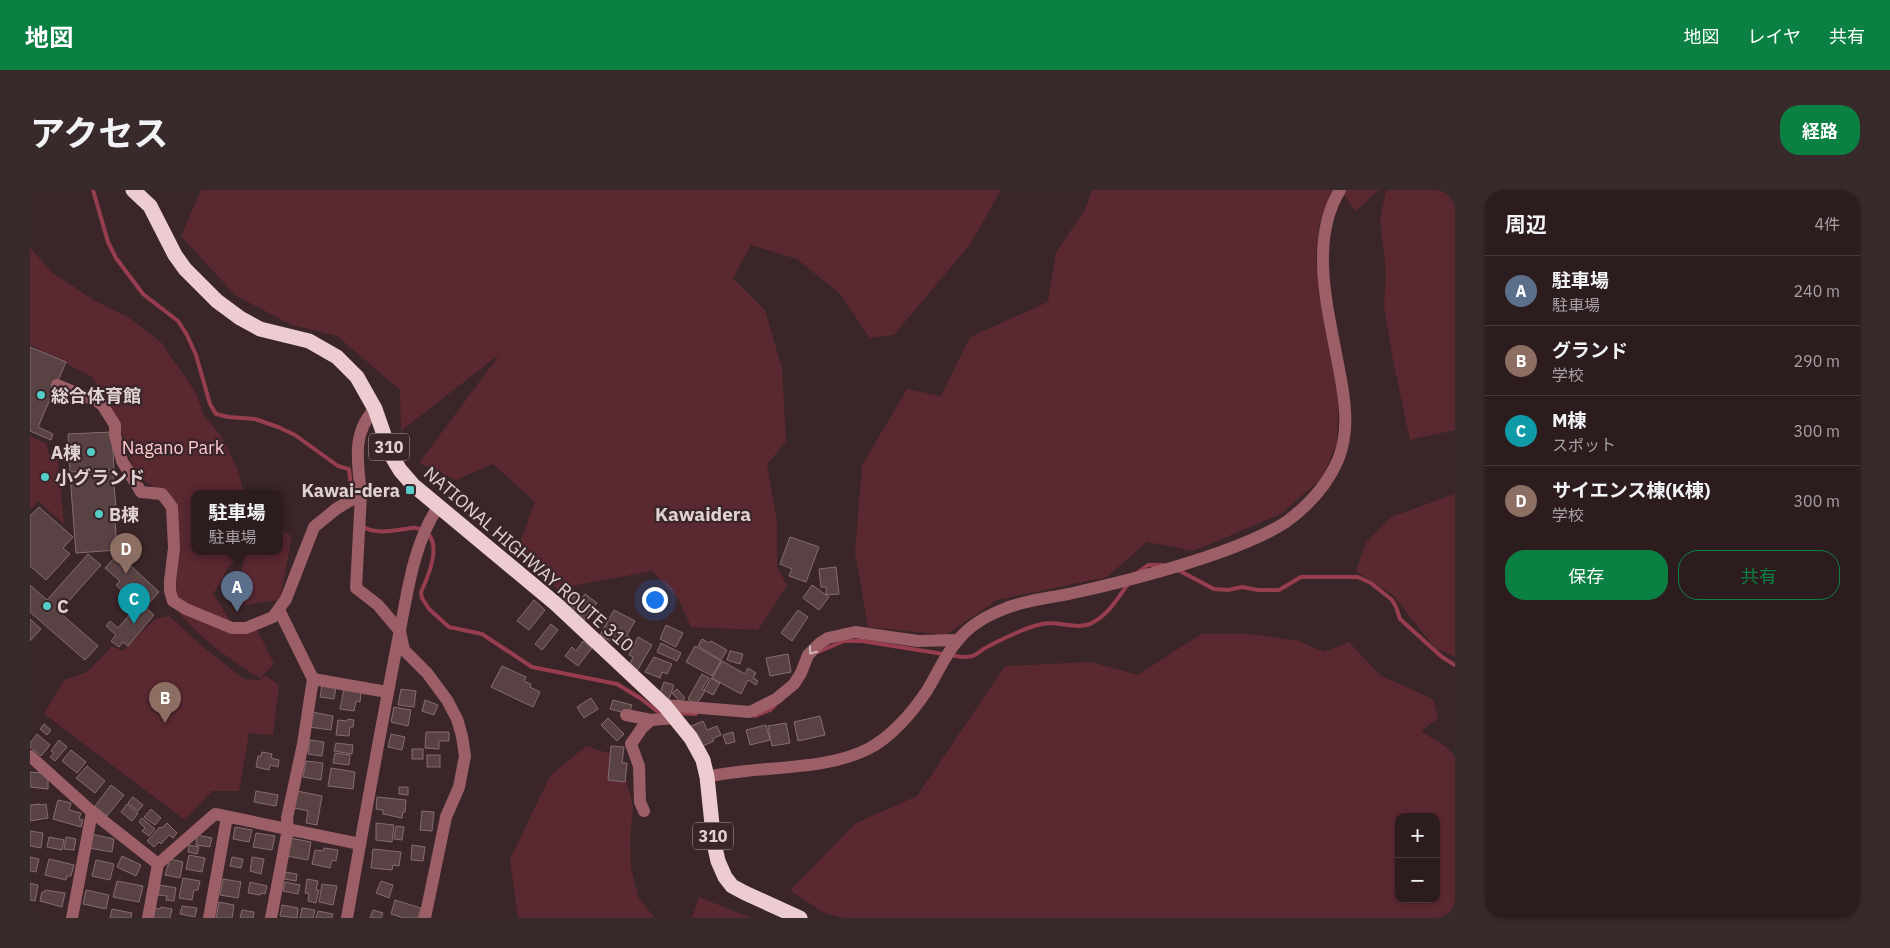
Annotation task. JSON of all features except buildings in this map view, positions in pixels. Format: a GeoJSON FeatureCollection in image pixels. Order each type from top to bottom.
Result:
{"type":"FeatureCollection","features":[{"type":"Feature","properties":{"kind":"highway","name":"NATIONAL HIGHWAY ROUTE 310"},"geometry":{"type":"LineString","coordinates":[[133,190],[150,206],[175,255],[185,269],[217,301],[240,318],[260,329],[309,341],[337,357],[357,376],[375,409],[391,455],[400,470],[413,485],[556,604],[670,711],[691,738],[703,760],[707,777],[714,843],[718,861],[725,877],[732,886],[739,890],[800,918]]}},
{"type":"Feature","properties":{"kind":"street"},"geometry":{"type":"LineString","coordinates":[[707,777],[834,760],[867,749],[894,731],[925,692],[955,643],[980,620],[1008,607],[1116,583],[1196,561],[1238,545],[1285,522],[1299,511],[1320,489],[1337,462],[1342,448],[1346,421],[1328,304],[1323,251],[1326,224],[1340,190]]}},
{"type":"Feature","properties":{"kind":"street"},"geometry":{"type":"LineString","coordinates":[[57,385],[97,401],[103,406],[114,425],[122,461],[141,492],[162,494],[172,506],[174,548],[170,591],[173,601],[186,609],[232,628],[246,628],[273,617],[286,599],[314,527],[336,509],[356,497]]}},
{"type":"Feature","properties":{"kind":"street"},"geometry":{"type":"LineString","coordinates":[[375,409],[360,431],[357,453],[356,497],[360,514],[356,588],[378,605],[400,631],[404,650],[427,674],[447,700],[457,719],[465,756],[459,788],[446,816],[426,918]]}},
{"type":"Feature","properties":{"kind":"street"},"geometry":{"type":"LineString","coordinates":[[347,918],[387,692],[407,593],[421,540],[428,522],[438,507]]}},
{"type":"Feature","properties":{"kind":"street"},"geometry":{"type":"LineString","coordinates":[[271,918],[288,830],[287,818],[314,680],[279,610]]}},
{"type":"Feature","properties":{"kind":"street"},"geometry":{"type":"LineString","coordinates":[[644,811],[640,792],[639,766],[631,744],[642,728],[652,720],[670,711],[750,712],[765,706],[794,684],[808,655],[828,638],[855,632],[918,641],[955,643]]}},
{"type":"Feature","properties":{"kind":"street"},"geometry":{"type":"LineString","coordinates":[[314,680],[387,692]]}},
{"type":"Feature","properties":{"kind":"street"},"geometry":{"type":"LineString","coordinates":[[626,715],[652,720]]}},
{"type":"Feature","properties":{"kind":"street"},"geometry":{"type":"LineString","coordinates":[[30,756],[92,812],[158,864]]}},
{"type":"Feature","properties":{"kind":"street"},"geometry":{"type":"LineString","coordinates":[[72,918],[92,812]]}},
{"type":"Feature","properties":{"kind":"street"},"geometry":{"type":"LineString","coordinates":[[148,918],[158,864],[215,814],[360,844]]}},
{"type":"Feature","properties":{"kind":"street"},"geometry":{"type":"LineString","coordinates":[[209,918],[227,816]]}},
{"type":"Feature","properties":{"kind":"green space"},"geometry":{"type":"Polygon","coordinates":[[[201,190],[1001,190],[971,243],[894,335],[870,338],[840,294],[797,259],[751,245],[733,278],[765,310],[782,368],[786,441],[767,465],[777,522],[777,566],[787,586],[758,630],[691,627],[679,600],[652,571],[557,589],[517,550],[535,502],[493,464],[456,480],[419,463],[500,354],[401,431],[400,390],[337,336],[292,325],[236,296],[181,236],[201,190]]]}},
{"type":"Feature","properties":{"kind":"green space"},"geometry":{"type":"Polygon","coordinates":[[[1092,190],[1333,190],[1319,225],[1316,259],[1339,398],[1337,442],[1323,477],[1281,514],[1193,551],[1147,542],[1107,577],[997,600],[946,635],[868,627],[855,553],[862,465],[907,389],[941,396],[970,337],[1048,302],[1056,252],[1085,210],[1092,190]]]}},
{"type":"Feature","properties":{"kind":"green space"},"geometry":{"type":"Polygon","coordinates":[[[1339,190],[1379,190],[1356,211],[1339,190]]]}},
{"type":"Feature","properties":{"kind":"green space"},"geometry":{"type":"Polygon","coordinates":[[[1386,190],[1455,190],[1455,430],[1410,440],[1393,360],[1384,305],[1386,272],[1380,220],[1386,190]]]}},
{"type":"Feature","properties":{"kind":"green space","name":"Nagano Park"},"geometry":{"type":"Polygon","coordinates":[[[30,248],[53,273],[97,302],[128,317],[161,342],[196,393],[204,416],[222,437],[237,468],[243,490],[191,490],[191,555],[240,555],[227,569],[213,594],[236,630],[257,629],[274,664],[260,678],[215,647],[194,629],[175,608],[177,502],[135,474],[121,430],[92,377],[30,345],[30,248]]]}},
{"type":"Feature","properties":{"kind":"green space","name":"小グランド"},"geometry":{"type":"Polygon","coordinates":[[[30,436],[47,444],[48,454],[57,454],[64,524],[38,501],[30,510],[30,436]]]}},
{"type":"Feature","properties":{"kind":"green space"},"geometry":{"type":"Polygon","coordinates":[[[1455,494],[1455,657],[1435,648],[1393,595],[1356,571],[1365,544],[1391,517],[1455,494]]]}},
{"type":"Feature","properties":{"kind":"green space"},"geometry":{"type":"Polygon","coordinates":[[[283,532],[292,536],[280,600],[244,605],[237,589],[245,555],[283,555],[283,532]]]}},
{"type":"Feature","properties":{"kind":"green space"},"geometry":{"type":"Polygon","coordinates":[[[169,616],[208,651],[244,679],[259,680],[265,675],[279,685],[273,735],[249,733],[239,791],[212,791],[185,820],[44,714],[64,680],[87,672],[111,646],[123,651],[155,619],[169,616]]]}},
{"type":"Feature","properties":{"kind":"green space"},"geometry":{"type":"Polygon","coordinates":[[[1201,634],[1251,634],[1299,641],[1324,652],[1349,642],[1380,675],[1433,699],[1438,718],[1421,731],[1446,747],[1455,756],[1455,918],[844,918],[824,913],[790,890],[856,823],[917,796],[1005,666],[1091,662],[1138,675],[1201,634]]]}},
{"type":"Feature","properties":{"kind":"green space"},"geometry":{"type":"Polygon","coordinates":[[[586,746],[611,754],[624,772],[633,806],[630,839],[631,867],[638,897],[655,918],[518,918],[510,859],[550,776],[586,746]]]}},
{"type":"Feature","properties":{"kind":"green space"},"geometry":{"type":"Polygon","coordinates":[[[699,897],[751,918],[692,918],[699,897]]]}},
{"type":"Feature","properties":{"kind":"waterway"},"geometry":{"type":"LineString","coordinates":[[93,190],[108,242],[116,258],[143,294],[178,321],[187,335],[196,355],[210,404],[216,414],[255,419],[295,435],[338,466],[349,469],[352,495]]}},
{"type":"Feature","properties":{"kind":"waterway"},"geometry":{"type":"LineString","coordinates":[[363,527],[373,531],[415,528],[425,532],[431,538],[433,556],[428,576],[421,592],[422,598],[429,609],[449,627],[482,634],[532,667],[617,684],[657,711],[663,712]]}},
{"type":"Feature","properties":{"kind":"waterway"},"geometry":{"type":"LineString","coordinates":[[1137,573],[1148,565],[1163,565]]}},
{"type":"Feature","properties":{"kind":"waterway"},"geometry":{"type":"LineString","coordinates":[[1178,570],[1214,589],[1228,590],[1242,587],[1258,590],[1279,590],[1301,577],[1358,577],[1371,583],[1392,600],[1400,619],[1442,657],[1455,665]]}},
{"type":"Feature","properties":{"kind":"waterway"},"geometry":{"type":"LineString","coordinates":[[818,652],[844,641],[862,641],[962,657],[972,656],[1008,636],[1042,624],[1055,623],[1080,626],[1092,623],[1108,611],[1128,584]]}},
{"type":"Feature","properties":{"kind":"waterway"},"geometry":{"type":"LineString","coordinates":[[755,716],[770,710],[775,705]]}},
{"type":"Feature","properties":{"kind":"waterway"},"geometry":{"type":"LineString","coordinates":[[675,713],[696,714]]}},
{"type":"Feature","properties":{"kind":"place","name":"総合体育館"},"geometry":{"type":"Point","coordinates":[41,395]}},
{"type":"Feature","properties":{"kind":"place","name":"A棟"},"geometry":{"type":"Point","coordinates":[91,452]}},
{"type":"Feature","properties":{"kind":"place","name":"小グランド"},"geometry":{"type":"Point","coordinates":[45,477]}},
{"type":"Feature","properties":{"kind":"place","name":"Kawai-dera"},"geometry":{"type":"Point","coordinates":[410,490]}},
{"type":"Feature","properties":{"kind":"place","name":"B棟"},"geometry":{"type":"Point","coordinates":[99,514]}},
{"type":"Feature","properties":{"kind":"place","name":"サイエンス棟(K棟)"},"geometry":{"type":"Point","coordinates":[126,574]}},
{"type":"Feature","properties":{"kind":"place","name":"C"},"geometry":{"type":"Point","coordinates":[47,606]}},
{"type":"Feature","properties":{"kind":"place","name":"駐車場"},"geometry":{"type":"Point","coordinates":[237,612]}},
{"type":"Feature","properties":{"kind":"place","name":"M棟"},"geometry":{"type":"Point","coordinates":[134,624]}},
{"type":"Feature","properties":{"kind":"place","name":"グランド"},"geometry":{"type":"Point","coordinates":[165,723]}},
{"type":"Feature","properties":{"kind":"district","name":"Kawaidera"},"geometry":{"type":"Point","coordinates":[703,514]}}]}
